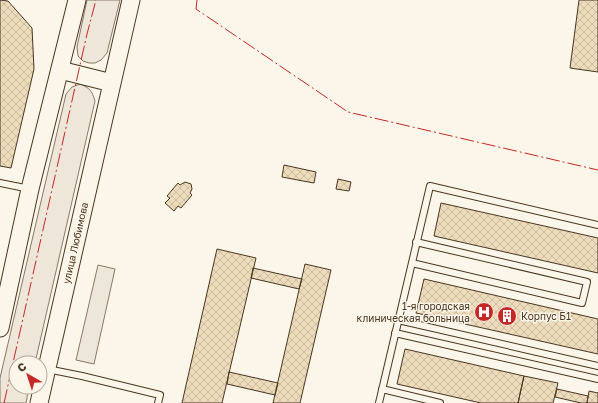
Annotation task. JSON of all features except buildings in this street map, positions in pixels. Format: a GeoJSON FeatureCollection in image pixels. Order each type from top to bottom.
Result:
{"type":"FeatureCollection","features":[{"type":"Feature","properties":{"kind":"main road"},"geometry":{"type":"LineString","coordinates":[[0,328],[30,189],[77,0]]}},
{"type":"Feature","properties":{"kind":"main road","name":"улица Любимова"},"geometry":{"type":"LineString","coordinates":[[48,365],[131,0]]}},
{"type":"Feature","properties":{"kind":"main road"},"geometry":{"type":"LineString","coordinates":[[60,70],[112,83]]}},
{"type":"Feature","properties":{"kind":"lane"},"geometry":{"type":"LineString","coordinates":[[0,183],[30,189]]}},
{"type":"Feature","properties":{"kind":"lane"},"geometry":{"type":"LineString","coordinates":[[379,403],[430,186],[598,225]]}},
{"type":"Feature","properties":{"kind":"lane"},"geometry":{"type":"LineString","coordinates":[[412,263],[582,302],[587,282],[416,242]]}},
{"type":"Feature","properties":{"kind":"lane"},"geometry":{"type":"LineString","coordinates":[[398,320],[598,366]]}},
{"type":"Feature","properties":{"kind":"lane"},"geometry":{"type":"LineString","coordinates":[[395,332],[598,379]]}},
{"type":"Feature","properties":{"kind":"lane"},"geometry":{"type":"LineString","coordinates":[[48,369],[160,394],[158,403]]}},
{"type":"Feature","properties":{"kind":"lane"},"geometry":{"type":"LineString","coordinates":[[382,389],[440,403]]}},
{"type":"Feature","properties":{"kind":"shaded area"},"geometry":{"type":"Polygon","coordinates":[[[87,0],[120,0],[107,53],[101,60],[95,63],[83,61],[78,56],[77,47],[87,0]]]}},
{"type":"Feature","properties":{"kind":"shaded area"},"geometry":{"type":"Polygon","coordinates":[[[80,84],[86,87],[90,90],[95,101],[37,355],[8,355],[8,395],[28,395],[26,403],[0,403],[0,378],[66,94],[72,87],[80,84]]]}},
{"type":"Feature","properties":{"kind":"shaded area"},"geometry":{"type":"Polygon","coordinates":[[[98,265],[115,269],[94,364],[76,360],[98,265]]]}},
{"type":"Feature","properties":{"kind":"power"},"geometry":{"type":"LineString","coordinates":[[4,403],[87,34],[96,0]]}},
{"type":"Feature","properties":{"kind":"power"},"geometry":{"type":"LineString","coordinates":[[197,0],[196,9],[348,112],[598,170]]}},
{"type":"Feature","properties":{"kind":"place","name":"1-я городская клиническая больница"},"geometry":{"type":"Point","coordinates":[484,312]}},
{"type":"Feature","properties":{"kind":"place","name":"Корпус Б1"},"geometry":{"type":"Point","coordinates":[507,316]}}]}
